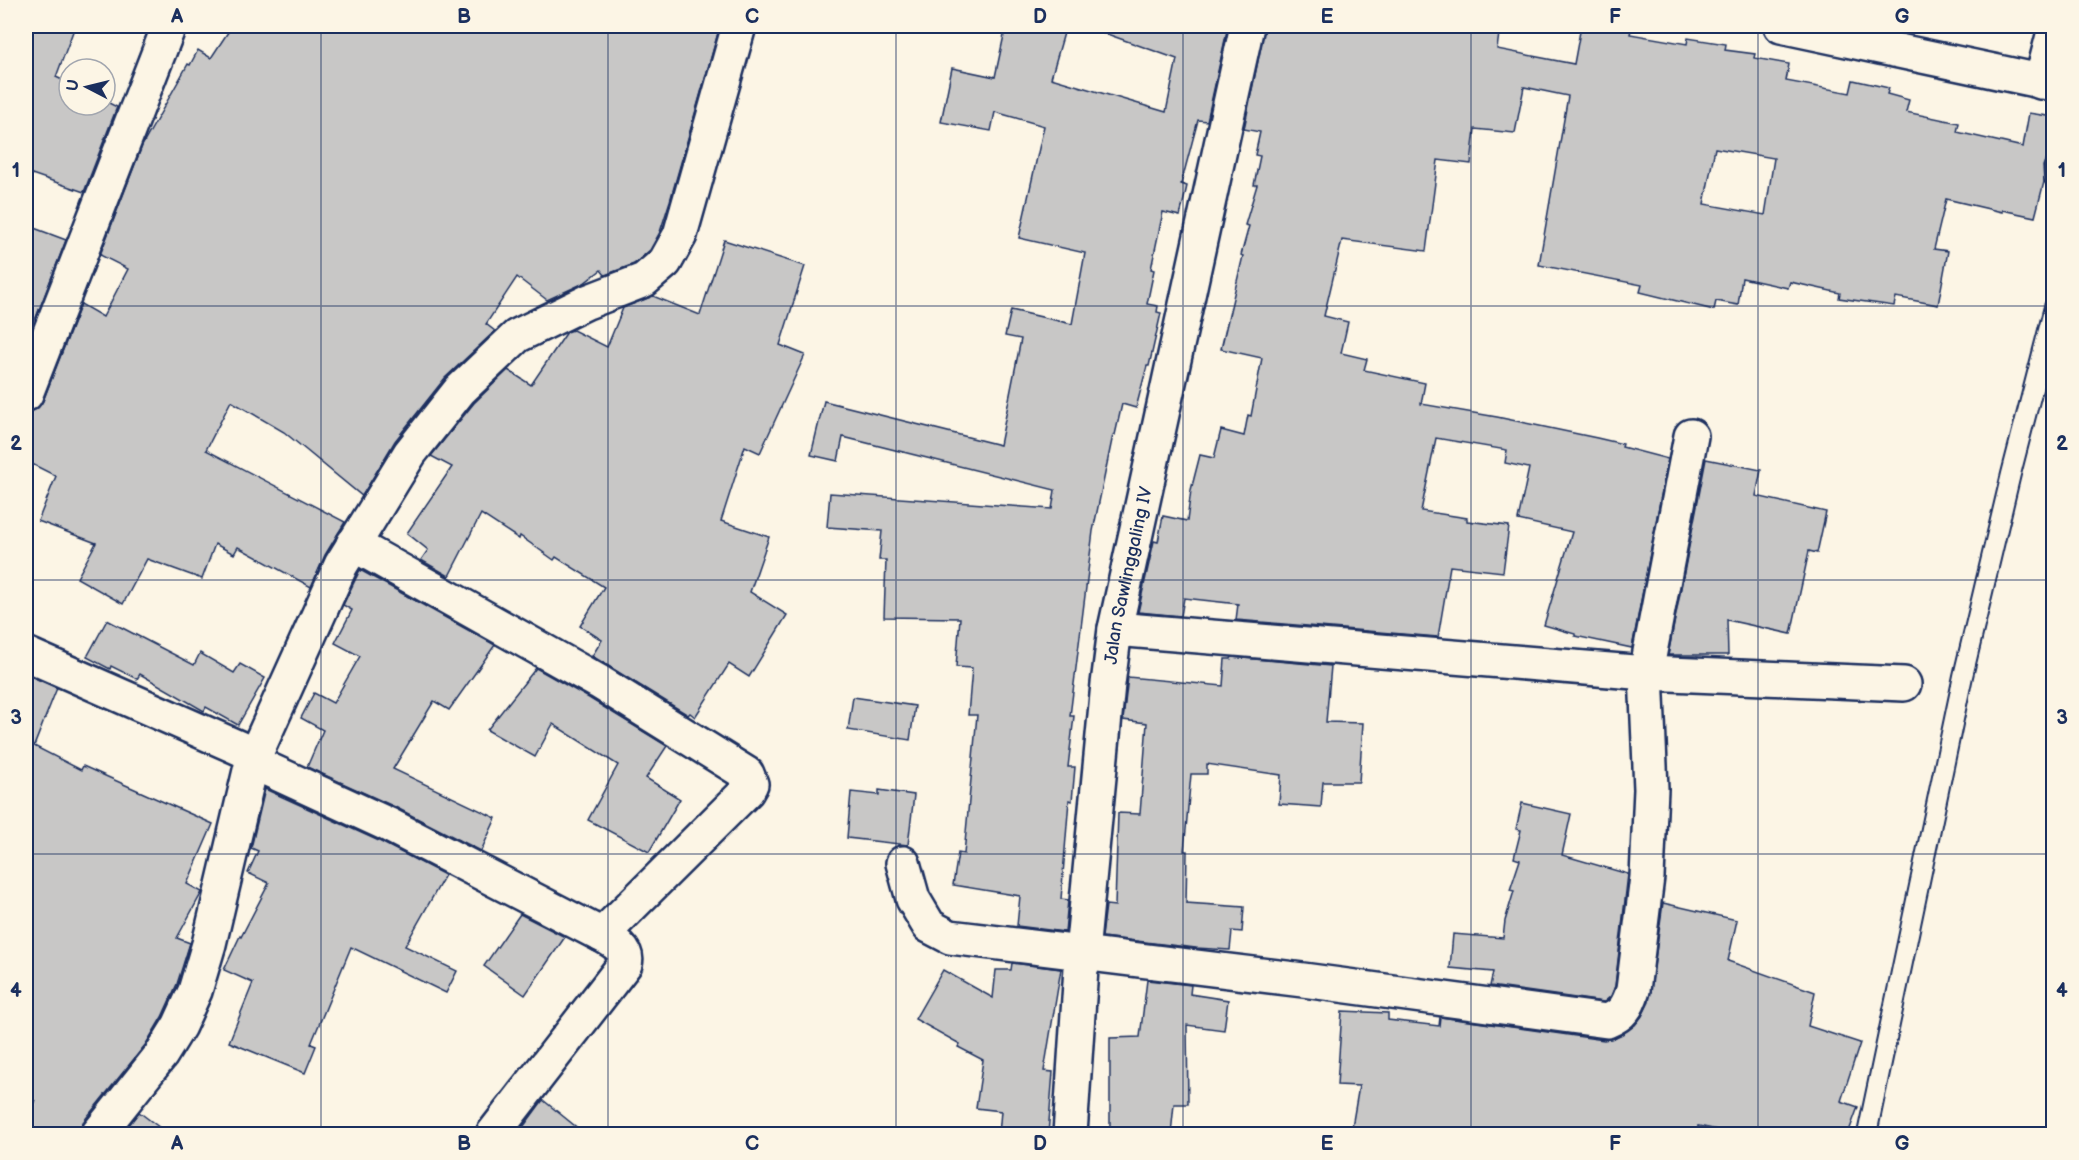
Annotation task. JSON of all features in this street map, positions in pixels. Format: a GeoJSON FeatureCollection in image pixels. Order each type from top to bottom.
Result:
{"type":"FeatureCollection","features":[{"type":"Feature","properties":{"kind":"street"},"geometry":{"type":"LineString","coordinates":[[26,394],[169,26]]}},
{"type":"Feature","properties":{"kind":"street"},"geometry":{"type":"LineString","coordinates":[[98,1134],[161,1055],[195,991],[209,944],[253,759],[341,565],[353,544],[417,444],[460,390],[517,336],[587,302],[644,280],[665,262],[680,235],[739,26]]}},
{"type":"Feature","properties":{"kind":"street","name":"Jalan Sawlinggaling IV"},"geometry":{"type":"LineString","coordinates":[[1070,1134],[1082,953],[1115,629],[1247,26]]}},
{"type":"Feature","properties":{"kind":"street"},"geometry":{"type":"LineString","coordinates":[[1781,26],[2047,83],[2054,32]]}},
{"type":"Feature","properties":{"kind":"street"},"geometry":{"type":"LineString","coordinates":[[903,863],[913,898],[929,926],[950,937],[1607,1021],[1619,1016],[1628,1005],[1633,990],[1647,877],[1651,789],[1646,673],[1691,436]]}},
{"type":"Feature","properties":{"kind":"street"},"geometry":{"type":"LineString","coordinates":[[353,544],[600,682],[750,778],[751,784],[747,791],[612,942]]}},
{"type":"Feature","properties":{"kind":"street"},"geometry":{"type":"LineString","coordinates":[[1115,629],[1646,673],[1904,684]]}},
{"type":"Feature","properties":{"kind":"street"},"geometry":{"type":"LineString","coordinates":[[26,654],[387,824],[612,942],[627,958],[625,964],[493,1134]]}},
{"type":"Feature","properties":{"kind":"lane"},"geometry":{"type":"LineString","coordinates":[[2054,167],[2054,178]]}},
{"type":"Feature","properties":{"kind":"lane"},"geometry":{"type":"LineString","coordinates":[[1867,1134],[1963,676],[2054,307]]}},
{"type":"Feature","properties":{"kind":"building"},"geometry":{"type":"Polygon","coordinates":[[[26,26],[75,26],[63,57],[57,57],[57,117],[113,117],[84,192],[26,172],[26,26]]]}},
{"type":"Feature","properties":{"kind":"building"},"geometry":{"type":"Polygon","coordinates":[[[232,26],[720,26],[670,201],[660,232],[650,250],[634,264],[605,275],[601,270],[584,283],[547,300],[517,277],[486,324],[495,331],[445,378],[395,441],[362,496],[284,432],[231,401],[206,450],[345,522],[325,555],[311,587],[238,547],[234,554],[215,544],[202,579],[147,559],[123,604],[77,578],[96,543],[38,521],[56,476],[26,461],[26,412],[37,409],[43,401],[81,304],[103,317],[128,269],[100,255],[142,146],[198,50],[211,58],[232,26]]]}},
{"type":"Feature","properties":{"kind":"building"},"geometry":{"type":"Polygon","coordinates":[[[1006,26],[1066,26],[1051,78],[1166,112],[1177,59],[1093,29],[1094,26],[1228,26],[1207,121],[1198,120],[1181,184],[1187,186],[1180,216],[1163,212],[1151,269],[1154,270],[1147,304],[1158,306],[1157,312],[1161,313],[1149,366],[1147,366],[1136,408],[1122,404],[1115,435],[1113,435],[1093,531],[1070,716],[1074,716],[1068,767],[1075,767],[1072,801],[1069,800],[1061,899],[1068,900],[1065,932],[1017,926],[1020,896],[953,885],[958,853],[964,854],[977,715],[968,715],[972,668],[956,667],[960,618],[884,617],[886,560],[879,560],[882,531],[827,527],[830,493],[1052,509],[1055,490],[843,437],[838,461],[811,455],[824,401],[1000,445],[1021,339],[1005,336],[1011,310],[1072,324],[1085,253],[1019,238],[1044,126],[995,112],[991,131],[941,122],[952,68],[995,77],[1006,26]]]}},
{"type":"Feature","properties":{"kind":"building"},"geometry":{"type":"Polygon","coordinates":[[[1265,26],[1500,26],[1497,49],[1574,64],[1581,26],[1601,26],[1631,30],[1630,34],[1687,44],[1688,38],[1726,44],[1725,50],[1755,54],[1754,58],[1789,64],[1786,81],[1850,93],[1853,80],[1889,88],[1887,94],[1909,100],[1906,112],[1959,123],[1957,132],[2023,147],[2029,113],[2054,117],[2054,144],[2051,156],[2043,166],[2044,182],[2035,217],[1946,199],[1934,249],[1948,251],[1938,305],[1896,297],[1894,306],[1839,298],[1840,293],[1790,282],[1788,288],[1742,278],[1738,305],[1716,301],[1714,310],[1640,292],[1642,285],[1539,265],[1568,96],[1524,87],[1515,133],[1475,129],[1471,164],[1438,160],[1426,251],[1342,240],[1324,316],[1348,322],[1341,353],[1367,359],[1364,370],[1425,383],[1421,404],[1597,438],[1668,459],[1632,648],[1575,636],[1575,634],[1544,625],[1572,532],[1518,520],[1529,468],[1505,463],[1507,450],[1436,438],[1421,511],[1467,518],[1467,521],[1509,526],[1503,572],[1450,566],[1438,637],[1236,620],[1238,604],[1184,598],[1181,616],[1138,612],[1154,541],[1158,542],[1163,516],[1187,521],[1191,490],[1200,455],[1214,458],[1221,430],[1244,436],[1248,415],[1251,416],[1262,358],[1221,349],[1249,226],[1245,225],[1257,185],[1254,185],[1260,156],[1255,155],[1260,132],[1244,129],[1265,26]],[[1715,148],[1704,204],[1765,215],[1774,158],[1715,148]]]}},
{"type":"Feature","properties":{"kind":"building"},"geometry":{"type":"Polygon","coordinates":[[[26,225],[66,240],[26,344],[26,225]]]}},
{"type":"Feature","properties":{"kind":"building"},"geometry":{"type":"Polygon","coordinates":[[[724,240],[805,266],[780,345],[805,355],[760,453],[745,446],[721,521],[769,537],[750,592],[787,615],[749,677],[729,664],[695,717],[690,713],[688,715],[592,656],[602,640],[580,626],[604,587],[556,557],[554,560],[520,536],[519,539],[481,514],[449,576],[421,560],[428,550],[407,533],[452,467],[431,456],[474,403],[508,370],[531,385],[567,332],[573,330],[607,347],[623,308],[653,296],[700,315],[724,240]]]}},
{"type":"Feature","properties":{"kind":"building"},"geometry":{"type":"Polygon","coordinates":[[[1706,459],[1761,470],[1756,496],[1826,512],[1817,553],[1809,551],[1791,634],[1727,620],[1728,655],[1668,655],[1706,459]]]}},
{"type":"Feature","properties":{"kind":"building"},"geometry":{"type":"Polygon","coordinates":[[[360,570],[495,645],[449,710],[434,701],[393,769],[496,818],[481,851],[395,807],[307,767],[323,730],[301,718],[314,693],[333,703],[360,656],[335,643],[352,610],[343,605],[360,570]]]}},
{"type":"Feature","properties":{"kind":"building"},"geometry":{"type":"Polygon","coordinates":[[[107,620],[194,665],[200,653],[234,673],[240,664],[265,678],[238,725],[206,707],[204,711],[140,674],[137,679],[87,657],[107,620]]]}},
{"type":"Feature","properties":{"kind":"building"},"geometry":{"type":"Polygon","coordinates":[[[1232,657],[1331,666],[1326,722],[1363,723],[1359,782],[1323,782],[1321,807],[1279,804],[1281,775],[1207,764],[1207,774],[1191,774],[1184,851],[1187,851],[1186,903],[1244,907],[1242,932],[1232,931],[1230,950],[1102,937],[1106,905],[1115,906],[1118,813],[1140,814],[1147,723],[1123,720],[1128,677],[1223,686],[1225,659],[1232,657]]]}},
{"type":"Feature","properties":{"kind":"building"},"geometry":{"type":"Polygon","coordinates":[[[536,668],[667,746],[646,778],[680,799],[649,852],[588,820],[618,765],[553,724],[535,757],[487,730],[536,668]]]}},
{"type":"Feature","properties":{"kind":"building"},"geometry":{"type":"Polygon","coordinates":[[[26,674],[57,688],[34,746],[81,770],[83,766],[213,824],[187,884],[202,892],[177,938],[190,943],[177,984],[162,1017],[146,1044],[83,1122],[80,1134],[26,1134],[26,1120],[35,1101],[26,1096],[26,674]]]}},
{"type":"Feature","properties":{"kind":"building"},"geometry":{"type":"Polygon","coordinates":[[[853,697],[915,706],[910,740],[848,730],[853,697]]]}},
{"type":"Feature","properties":{"kind":"building"},"geometry":{"type":"Polygon","coordinates":[[[265,789],[379,841],[445,875],[405,946],[457,971],[446,993],[351,947],[311,1044],[316,1046],[305,1073],[229,1042],[253,983],[224,970],[269,883],[248,873],[258,851],[251,848],[265,789]]]}},
{"type":"Feature","properties":{"kind":"building"},"geometry":{"type":"Polygon","coordinates":[[[879,790],[914,795],[908,845],[847,838],[851,792],[879,795],[879,790]]]}},
{"type":"Feature","properties":{"kind":"building"},"geometry":{"type":"Polygon","coordinates":[[[1522,803],[1571,814],[1562,855],[1628,874],[1615,986],[1611,996],[1604,1002],[1490,986],[1493,972],[1450,968],[1453,934],[1503,938],[1505,921],[1514,891],[1510,890],[1520,860],[1514,858],[1521,830],[1516,829],[1522,803]]]}},
{"type":"Feature","properties":{"kind":"building"},"geometry":{"type":"Polygon","coordinates":[[[1663,903],[1737,920],[1728,961],[1815,992],[1808,1026],[1860,1043],[1841,1101],[1858,1107],[1848,1134],[1737,1134],[1698,1126],[1697,1134],[1395,1134],[1352,1127],[1359,1086],[1337,1085],[1342,1011],[1388,1013],[1388,1020],[1439,1026],[1440,1017],[1604,1040],[1614,1038],[1635,1025],[1649,1002],[1663,903]]]}},
{"type":"Feature","properties":{"kind":"building"},"geometry":{"type":"Polygon","coordinates":[[[520,914],[565,937],[525,995],[484,966],[520,914]]]}},
{"type":"Feature","properties":{"kind":"building"},"geometry":{"type":"Polygon","coordinates":[[[1012,963],[1061,969],[1044,1071],[1053,1072],[1048,1134],[999,1134],[1001,1111],[976,1108],[983,1060],[958,1047],[960,1044],[915,1019],[943,970],[993,998],[996,970],[1011,970],[1012,963]]]}},
{"type":"Feature","properties":{"kind":"building"},"geometry":{"type":"Polygon","coordinates":[[[1147,980],[1191,985],[1190,994],[1228,1000],[1224,1030],[1187,1025],[1188,1104],[1174,1104],[1171,1134],[1110,1134],[1110,1038],[1140,1037],[1147,980]]]}},
{"type":"Feature","properties":{"kind":"building"},"geometry":{"type":"Polygon","coordinates":[[[543,1100],[585,1134],[518,1134],[543,1100]]]}},
{"type":"Feature","properties":{"kind":"building"},"geometry":{"type":"Polygon","coordinates":[[[139,1112],[168,1134],[122,1134],[139,1112]]]}}]}
